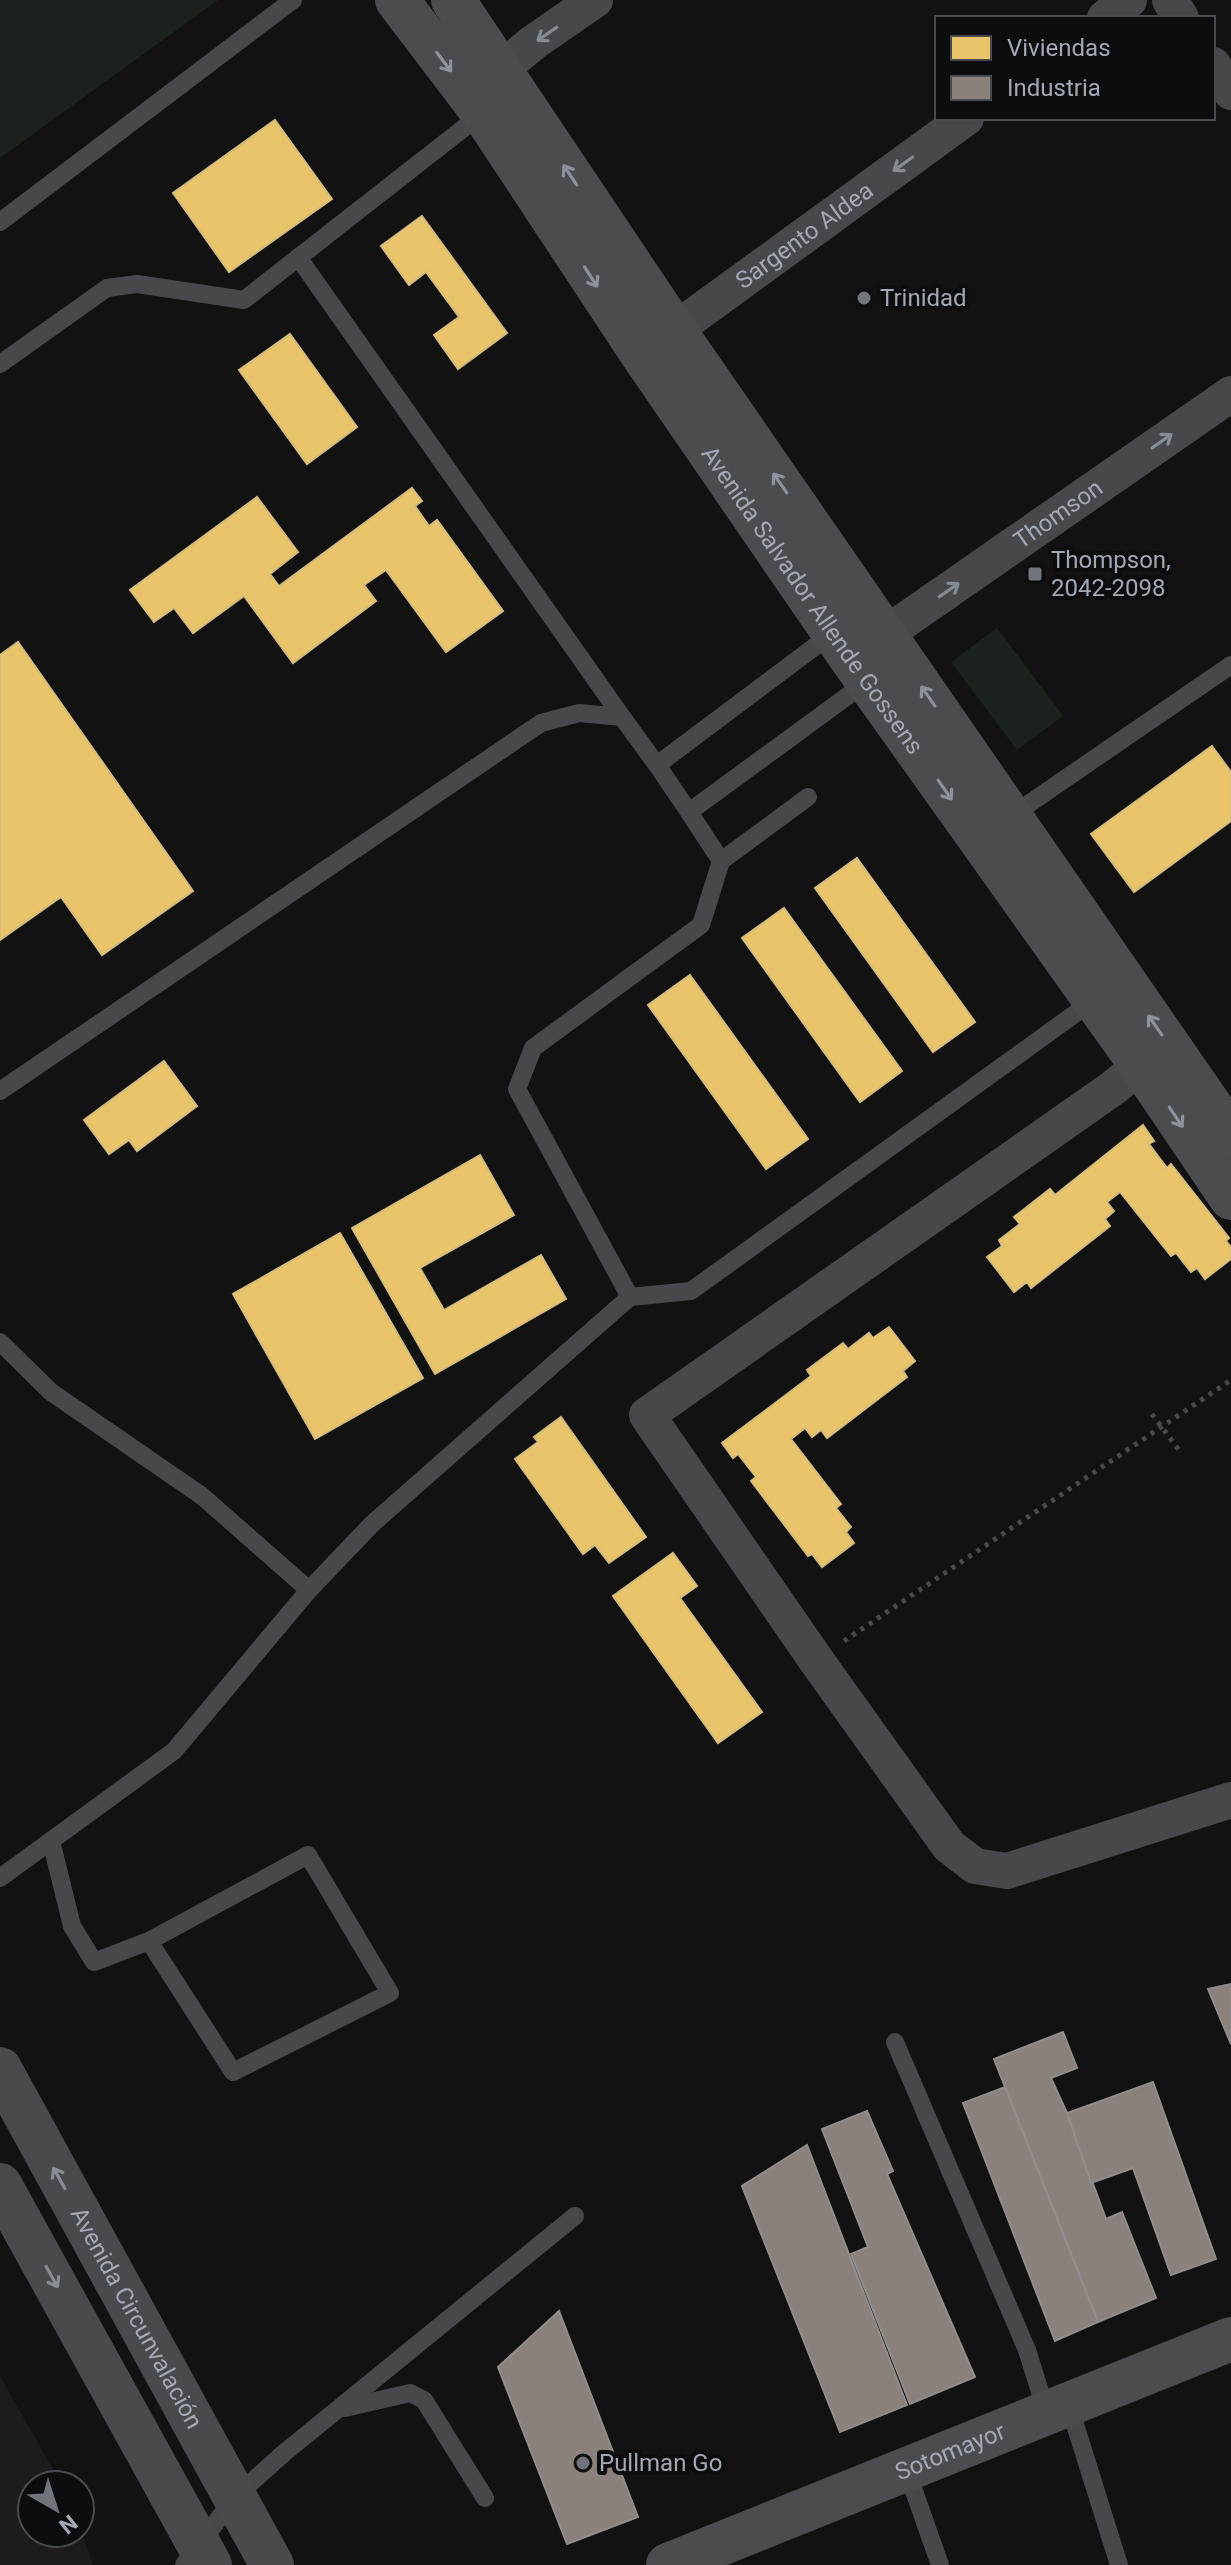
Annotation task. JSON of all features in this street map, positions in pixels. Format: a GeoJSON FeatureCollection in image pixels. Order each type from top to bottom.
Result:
{"type":"FeatureCollection","features":[{"type":"Feature","properties":{"kind":"main road","name":"Avenida Salvador Allende Gossens"},"geometry":{"type":"LineString","coordinates":[[397,0],[658,342]]}},
{"type":"Feature","properties":{"kind":"main road","name":"Avenida Salvador Allende Gossens"},"geometry":{"type":"LineString","coordinates":[[453,0],[500,70],[658,342],[859,652],[1231,1198]]}},
{"type":"Feature","properties":{"kind":"main road","name":"Avenida Salvador Allende Gossens"},"geometry":{"type":"LineString","coordinates":[[859,652],[1011,816],[1231,1136]]}},
{"type":"Feature","properties":{"kind":"main road","name":"Avenida Circunvalación"},"geometry":{"type":"LineString","coordinates":[[0,2069],[272,2565]]}},
{"type":"Feature","properties":{"kind":"main road"},"geometry":{"type":"LineString","coordinates":[[0,2185],[197,2557]]}},
{"type":"Feature","properties":{"kind":"main road","name":"Sotomayor"},"geometry":{"type":"LineString","coordinates":[[668,2565],[1231,2339]]}},
{"type":"Feature","properties":{"kind":"street"},"geometry":{"type":"LineString","coordinates":[[483,113],[500,70],[595,0]]}},
{"type":"Feature","properties":{"kind":"street"},"geometry":{"type":"LineString","coordinates":[[1108,16],[1129,0]]}},
{"type":"Feature","properties":{"kind":"street"},"geometry":{"type":"LineString","coordinates":[[1215,68],[1231,92]]}},
{"type":"Feature","properties":{"kind":"street","name":"Sargento Aldea"},"geometry":{"type":"LineString","coordinates":[[658,342],[963,120]]}},
{"type":"Feature","properties":{"kind":"street","name":"Thomson"},"geometry":{"type":"LineString","coordinates":[[859,652],[1231,394]]}},
{"type":"Feature","properties":{"kind":"street"},"geometry":{"type":"LineString","coordinates":[[1141,1065],[1113,1088],[647,1415],[949,1846],[975,1866],[1007,1871],[1231,1800]]}},
{"type":"Feature","properties":{"kind":"lane"},"geometry":{"type":"LineString","coordinates":[[0,222],[293,0]]}},
{"type":"Feature","properties":{"kind":"lane"},"geometry":{"type":"LineString","coordinates":[[0,364],[107,288],[137,284],[244,300],[483,113]]}},
{"type":"Feature","properties":{"kind":"lane"},"geometry":{"type":"LineString","coordinates":[[298,257],[657,765],[721,861]]}},
{"type":"Feature","properties":{"kind":"lane"},"geometry":{"type":"LineString","coordinates":[[657,765],[859,652]]}},
{"type":"Feature","properties":{"kind":"lane"},"geometry":{"type":"LineString","coordinates":[[689,812],[859,652]]}},
{"type":"Feature","properties":{"kind":"lane"},"geometry":{"type":"LineString","coordinates":[[1011,816],[1231,665]]}},
{"type":"Feature","properties":{"kind":"lane"},"geometry":{"type":"LineString","coordinates":[[0,1091],[541,723],[579,713],[622,717]]}},
{"type":"Feature","properties":{"kind":"lane"},"geometry":{"type":"LineString","coordinates":[[630,1297],[517,1089],[533,1048],[701,925],[721,861],[808,797]]}},
{"type":"Feature","properties":{"kind":"lane"},"geometry":{"type":"LineString","coordinates":[[0,1878],[174,1751],[309,1590],[372,1524],[630,1297],[691,1291],[1094,1000]]}},
{"type":"Feature","properties":{"kind":"lane"},"geometry":{"type":"LineString","coordinates":[[0,1342],[51,1392],[202,1496],[309,1590]]}},
{"type":"Feature","properties":{"kind":"lane"},"geometry":{"type":"LineString","coordinates":[[51,1841],[72,1926],[94,1962],[149,1941],[308,1855],[390,1993],[233,2072],[149,1941]]}},
{"type":"Feature","properties":{"kind":"lane"},"geometry":{"type":"LineString","coordinates":[[895,2042],[1027,2350],[1058,2410],[1119,2565]]}},
{"type":"Feature","properties":{"kind":"lane"},"geometry":{"type":"LineString","coordinates":[[197,2557],[235,2497],[284,2453],[575,2216]]}},
{"type":"Feature","properties":{"kind":"lane"},"geometry":{"type":"LineString","coordinates":[[342,2408],[410,2393],[424,2400],[485,2498]]}},
{"type":"Feature","properties":{"kind":"lane"},"geometry":{"type":"LineString","coordinates":[[907,2471],[940,2565]]}},
{"type":"Feature","properties":{"kind":"path"},"geometry":{"type":"LineString","coordinates":[[816,1660],[1231,1380]]}},
{"type":"Feature","properties":{"kind":"path"},"geometry":{"type":"LineString","coordinates":[[1152,1414],[1182,1454]]}},
{"type":"Feature","properties":{"kind":"shaded area"},"geometry":{"type":"Polygon","coordinates":[[[0,0],[218,0],[0,158],[0,0]]]}},
{"type":"Feature","properties":{"kind":"shaded area"},"geometry":{"type":"Polygon","coordinates":[[[997,628],[1063,716],[1017,750],[951,662],[997,628]]]}},
{"type":"Feature","properties":{"kind":"shaded area"},"geometry":{"type":"Polygon","coordinates":[[[0,2376],[53,2469],[16,2469],[16,2549],[87,2549],[93,2565],[0,2565],[0,2376]]]}},
{"type":"Feature","properties":{"kind":"building: Viviendas"},"geometry":{"type":"Polygon","coordinates":[[[275,120],[332,199],[229,272],[173,193],[275,120]]]}},
{"type":"Feature","properties":{"kind":"building: Viviendas"},"geometry":{"type":"Polygon","coordinates":[[[422,216],[507,333],[458,369],[434,335],[459,317],[426,272],[409,285],[381,246],[422,216]]]}},
{"type":"Feature","properties":{"kind":"building: Viviendas"},"geometry":{"type":"Polygon","coordinates":[[[290,334],[357,427],[307,464],[239,370],[290,334]]]}},
{"type":"Feature","properties":{"kind":"building: Viviendas"},"geometry":{"type":"Polygon","coordinates":[[[412,488],[422,501],[415,506],[429,526],[437,520],[503,611],[446,652],[386,570],[364,585],[376,601],[293,663],[244,596],[193,633],[174,608],[154,622],[130,590],[257,497],[298,552],[270,574],[279,586],[412,488]]]}},
{"type":"Feature","properties":{"kind":"building: Viviendas"},"geometry":{"type":"Polygon","coordinates":[[[18,642],[193,891],[102,955],[61,897],[0,940],[0,655],[18,642]]]}},
{"type":"Feature","properties":{"kind":"building: Viviendas"},"geometry":{"type":"Polygon","coordinates":[[[1212,746],[1231,772],[1231,821],[1134,892],[1091,834],[1212,746]]]}},
{"type":"Feature","properties":{"kind":"building: Viviendas"},"geometry":{"type":"Polygon","coordinates":[[[857,858],[975,1022],[933,1052],[815,888],[857,858]]]}},
{"type":"Feature","properties":{"kind":"building: Viviendas"},"geometry":{"type":"Polygon","coordinates":[[[784,908],[902,1071],[860,1102],[742,938],[784,908]]]}},
{"type":"Feature","properties":{"kind":"building: Viviendas"},"geometry":{"type":"Polygon","coordinates":[[[690,975],[808,1139],[766,1169],[648,1005],[690,975]]]}},
{"type":"Feature","properties":{"kind":"building: Viviendas"},"geometry":{"type":"Polygon","coordinates":[[[164,1061],[197,1106],[137,1151],[129,1140],[109,1154],[84,1120],[164,1061]]]}},
{"type":"Feature","properties":{"kind":"building: Viviendas"},"geometry":{"type":"Polygon","coordinates":[[[1143,1125],[1154,1141],[1149,1144],[1167,1168],[1171,1164],[1229,1238],[1226,1241],[1231,1247],[1231,1259],[1205,1279],[1197,1268],[1191,1272],[1176,1253],[1171,1256],[1120,1192],[1107,1202],[1114,1211],[1105,1219],[1110,1226],[1031,1288],[1027,1282],[1014,1292],[987,1257],[1002,1246],[999,1240],[1020,1224],[1014,1217],[1050,1189],[1055,1195],[1143,1125]]]}},
{"type":"Feature","properties":{"kind":"building: Viviendas"},"geometry":{"type":"Polygon","coordinates":[[[480,1155],[514,1215],[420,1268],[444,1310],[541,1255],[566,1299],[435,1374],[352,1228],[480,1155]]]}},
{"type":"Feature","properties":{"kind":"building: Viviendas"},"geometry":{"type":"Polygon","coordinates":[[[340,1233],[423,1378],[315,1439],[233,1294],[340,1233]]]}},
{"type":"Feature","properties":{"kind":"building: Viviendas"},"geometry":{"type":"Polygon","coordinates":[[[889,1327],[915,1361],[903,1371],[907,1377],[827,1438],[821,1430],[812,1437],[805,1428],[791,1439],[841,1504],[836,1508],[851,1527],[846,1532],[854,1543],[822,1567],[812,1554],[808,1556],[751,1481],[756,1477],[738,1454],[733,1458],[722,1443],[811,1376],[807,1370],[843,1343],[848,1349],[869,1333],[873,1338],[889,1327]]]}},
{"type":"Feature","properties":{"kind":"building: Viviendas"},"geometry":{"type":"Polygon","coordinates":[[[561,1417],[646,1537],[609,1563],[595,1545],[583,1554],[515,1459],[538,1442],[534,1437],[561,1417]]]}},
{"type":"Feature","properties":{"kind":"building: Viviendas"},"geometry":{"type":"Polygon","coordinates":[[[673,1553],[697,1586],[680,1598],[762,1712],[718,1743],[613,1596],[673,1553]]]}},
{"type":"Feature","properties":{"kind":"building: Industria"},"geometry":{"type":"Polygon","coordinates":[[[1231,1984],[1231,2044],[1208,1989],[1231,1984]]]}},
{"type":"Feature","properties":{"kind":"building: Industria"},"geometry":{"type":"Polygon","coordinates":[[[1063,2032],[1077,2068],[1051,2078],[1106,2219],[1122,2212],[1156,2298],[1098,2322],[994,2059],[1063,2032]]]}},
{"type":"Feature","properties":{"kind":"building: Industria"},"geometry":{"type":"Polygon","coordinates":[[[1153,2082],[1216,2259],[1171,2275],[1133,2168],[1091,2183],[1067,2113],[1153,2082]]]}},
{"type":"Feature","properties":{"kind":"building: Industria"},"geometry":{"type":"Polygon","coordinates":[[[1005,2087],[1098,2322],[1055,2341],[963,2103],[1005,2087]]]}},
{"type":"Feature","properties":{"kind":"building: Industria"},"geometry":{"type":"Polygon","coordinates":[[[867,2111],[893,2171],[887,2174],[975,2377],[910,2404],[851,2254],[868,2247],[822,2129],[867,2111]]]}},
{"type":"Feature","properties":{"kind":"building: Industria"},"geometry":{"type":"Polygon","coordinates":[[[807,2145],[907,2405],[840,2432],[742,2186],[807,2145]]]}},
{"type":"Feature","properties":{"kind":"building: Industria"},"geometry":{"type":"Polygon","coordinates":[[[559,2311],[638,2517],[567,2544],[498,2367],[559,2311]]]}},
{"type":"Feature","properties":{"kind":"place","name":"Trinidad"},"geometry":{"type":"Point","coordinates":[864,298]}},
{"type":"Feature","properties":{"kind":"place","name":"Thompson, 2042-2098"},"geometry":{"type":"Point","coordinates":[1035,574]}},
{"type":"Feature","properties":{"kind":"place","name":"Pullman Go"},"geometry":{"type":"Point","coordinates":[583,2463]}}]}
